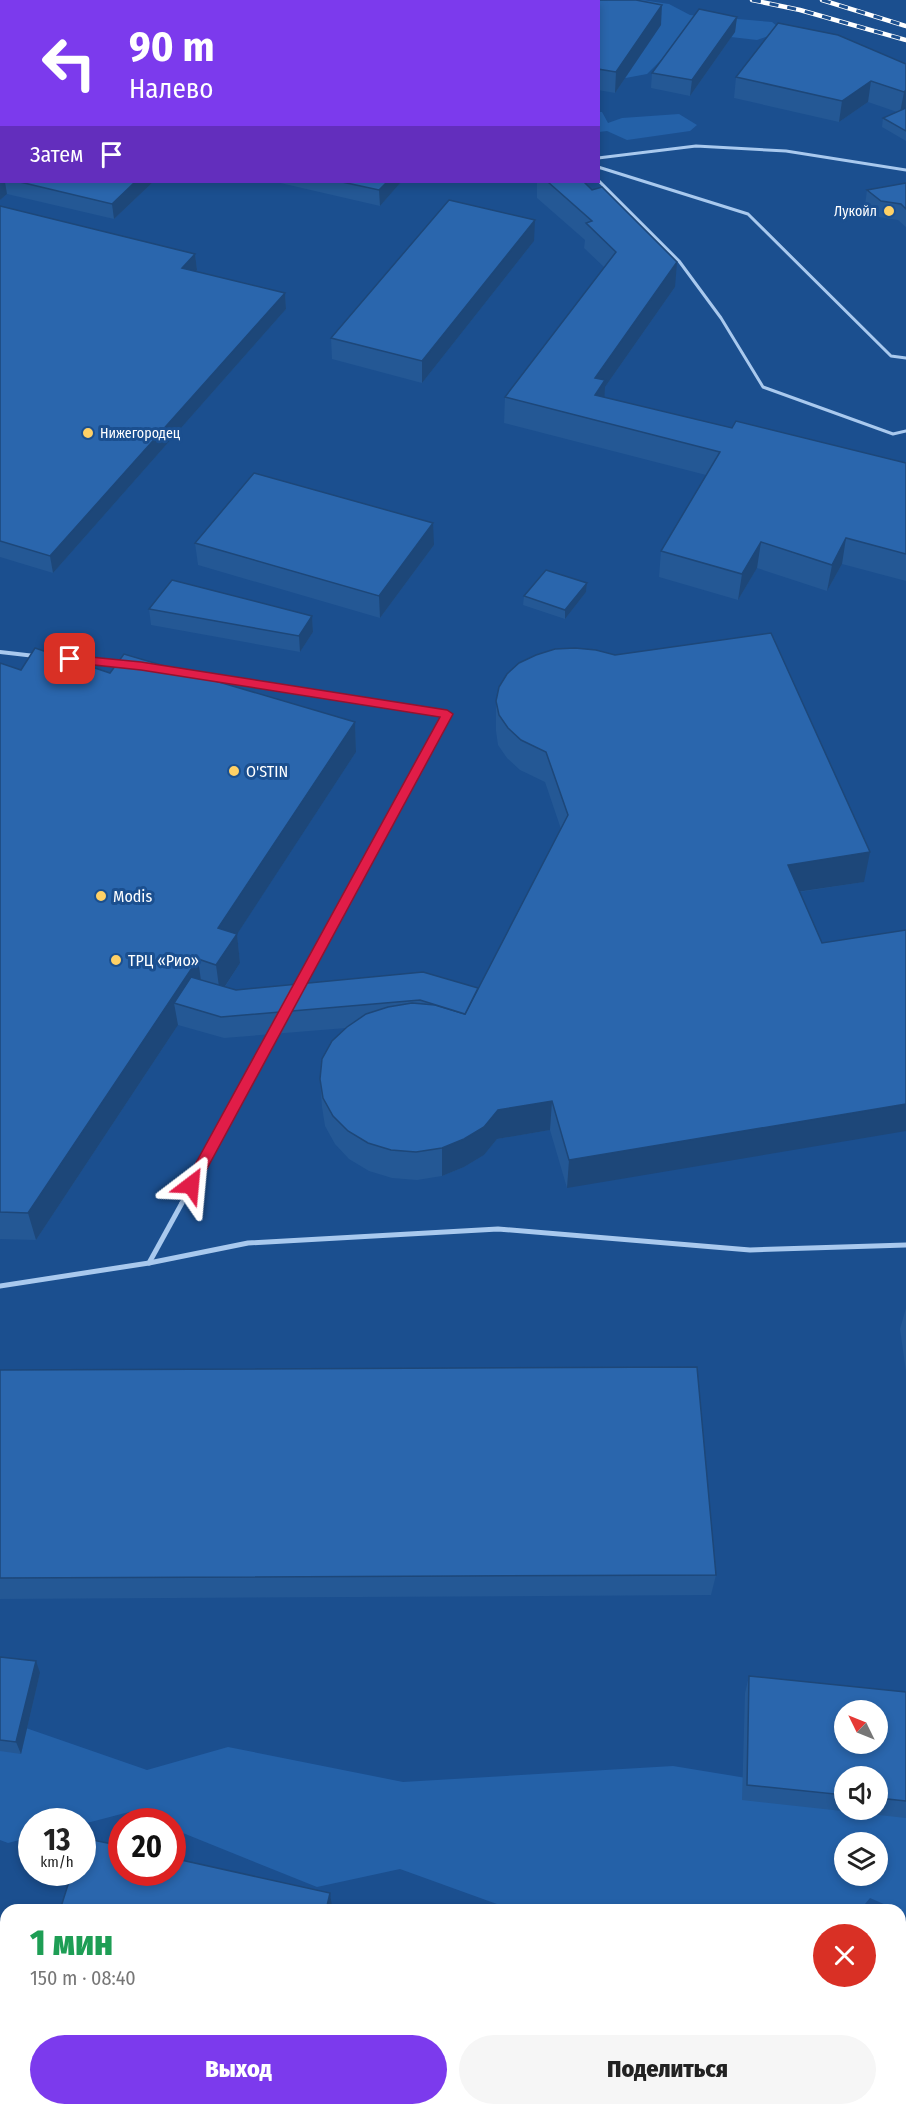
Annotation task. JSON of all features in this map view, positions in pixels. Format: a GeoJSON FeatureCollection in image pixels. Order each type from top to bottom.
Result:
{"type":"FeatureCollection","features":[{"type":"Feature","properties":{"kind":"lane"},"geometry":{"type":"LineString","coordinates":[[600,158],[696,146],[786,151],[906,170]]}},
{"type":"Feature","properties":{"kind":"lane"},"geometry":{"type":"LineString","coordinates":[[600,168],[748,214],[891,356],[906,358]]}},
{"type":"Feature","properties":{"kind":"lane"},"geometry":{"type":"LineString","coordinates":[[600,182],[679,261],[721,318],[764,387],[893,434],[906,431]]}},
{"type":"Feature","properties":{"kind":"lane"},"geometry":{"type":"LineString","coordinates":[[0,652],[47,657]]}},
{"type":"Feature","properties":{"kind":"lane"},"geometry":{"type":"LineString","coordinates":[[59,658],[129,665]]}},
{"type":"Feature","properties":{"kind":"lane"},"geometry":{"type":"LineString","coordinates":[[188,674],[447,714],[294,997]]}},
{"type":"Feature","properties":{"kind":"lane"},"geometry":{"type":"LineString","coordinates":[[149,1263],[277,1028]]}},
{"type":"Feature","properties":{"kind":"lane"},"geometry":{"type":"LineString","coordinates":[[0,1286],[149,1263],[248,1243],[498,1229],[750,1250],[906,1245]]}},
{"type":"Feature","properties":{"kind":"shaded area"},"geometry":{"type":"Polygon","coordinates":[[[600,0],[642,0],[669,4],[690,15],[772,22],[783,31],[757,40],[705,34],[690,54],[662,59],[647,74],[615,80],[600,11],[600,0]]]}},
{"type":"Feature","properties":{"kind":"shaded area"},"geometry":{"type":"Polygon","coordinates":[[[600,112],[608,123],[622,118],[679,114],[697,125],[690,131],[627,140],[607,131],[600,132],[600,112]]]}},
{"type":"Feature","properties":{"kind":"shaded area"},"geometry":{"type":"Polygon","coordinates":[[[0,1719],[147,1770],[228,1747],[403,1782],[673,1766],[834,1792],[834,1820],[888,1820],[888,1807],[906,1803],[906,1904],[884,1904],[870,1898],[865,1904],[497,1904],[400,1869],[317,1887],[186,1834],[186,1808],[108,1808],[108,1817],[96,1821],[96,1808],[18,1808],[18,1840],[8,1843],[0,1840],[0,1719]]]}},
{"type":"Feature","properties":{"kind":"building"},"geometry":{"type":"Polygon","coordinates":[[[600,0],[636,0],[662,5],[616,72],[600,69],[600,0]]]}},
{"type":"Feature","properties":{"kind":"building"},"geometry":{"type":"Polygon","coordinates":[[[699,9],[737,17],[692,80],[652,73],[699,9]]]}},
{"type":"Feature","properties":{"kind":"building"},"geometry":{"type":"Polygon","coordinates":[[[778,23],[838,35],[906,64],[906,90],[904,92],[871,81],[842,101],[736,77],[778,23]]]}},
{"type":"Feature","properties":{"kind":"building"},"geometry":{"type":"Polygon","coordinates":[[[906,108],[906,131],[883,118],[906,108]]]}},
{"type":"Feature","properties":{"kind":"building"},"geometry":{"type":"Polygon","coordinates":[[[24,183],[134,183],[112,204],[24,183]]]}},
{"type":"Feature","properties":{"kind":"building"},"geometry":{"type":"Polygon","coordinates":[[[347,183],[386,183],[379,190],[347,183]]]}},
{"type":"Feature","properties":{"kind":"building"},"geometry":{"type":"Polygon","coordinates":[[[549,183],[585,183],[592,190],[602,187],[677,262],[595,378],[605,380],[595,395],[732,428],[736,421],[906,463],[906,554],[846,538],[832,565],[761,542],[742,574],[661,551],[720,452],[505,397],[616,252],[586,223],[592,221],[549,183]]]}},
{"type":"Feature","properties":{"kind":"building"},"geometry":{"type":"Polygon","coordinates":[[[906,183],[906,209],[901,204],[881,201],[867,190],[906,183]]]}},
{"type":"Feature","properties":{"kind":"building"},"geometry":{"type":"Polygon","coordinates":[[[449,200],[535,220],[422,361],[331,338],[449,200]]]}},
{"type":"Feature","properties":{"kind":"building","name":"Нижегородец"},"geometry":{"type":"Polygon","coordinates":[[[0,206],[195,254],[182,268],[285,293],[50,556],[0,541],[0,206]]]}},
{"type":"Feature","properties":{"kind":"building"},"geometry":{"type":"Polygon","coordinates":[[[254,473],[433,523],[379,596],[195,543],[254,473]]]}},
{"type":"Feature","properties":{"kind":"building"},"geometry":{"type":"Polygon","coordinates":[[[546,570],[587,583],[565,610],[524,596],[546,570]]]}},
{"type":"Feature","properties":{"kind":"building"},"geometry":{"type":"Polygon","coordinates":[[[172,580],[312,616],[299,636],[149,609],[172,580]]]}},
{"type":"Feature","properties":{"kind":"building"},"geometry":{"type":"Polygon","coordinates":[[[771,633],[870,852],[788,865],[822,943],[906,930],[906,1104],[569,1160],[552,1101],[498,1110],[484,1127],[464,1139],[442,1148],[416,1152],[391,1150],[368,1143],[348,1131],[333,1116],[323,1098],[320,1079],[322,1059],[332,1041],[366,1014],[388,1007],[412,1003],[435,1005],[465,1014],[568,815],[546,752],[521,740],[508,728],[499,715],[496,701],[499,687],[507,674],[519,663],[555,649],[596,650],[615,655],[771,633]]]}},
{"type":"Feature","properties":{"kind":"building","name":"ТРЦ «Рио»"},"geometry":{"type":"Polygon","coordinates":[[[35,648],[110,673],[124,654],[355,722],[218,928],[237,934],[216,965],[198,959],[28,1213],[0,1212],[0,663],[21,670],[35,648]]]}},
{"type":"Feature","properties":{"kind":"building"},"geometry":{"type":"Polygon","coordinates":[[[423,972],[478,988],[465,1014],[420,1000],[221,1017],[174,1003],[191,977],[236,990],[423,972]]]}},
{"type":"Feature","properties":{"kind":"building"},"geometry":{"type":"Polygon","coordinates":[[[697,1367],[716,1575],[0,1578],[0,1370],[697,1367]]]}},
{"type":"Feature","properties":{"kind":"building"},"geometry":{"type":"Polygon","coordinates":[[[0,1657],[36,1661],[16,1742],[0,1740],[0,1657]]]}},
{"type":"Feature","properties":{"kind":"building"},"geometry":{"type":"Polygon","coordinates":[[[749,1676],[906,1692],[906,1801],[888,1799],[888,1766],[834,1766],[834,1794],[747,1785],[749,1676]]]}},
{"type":"Feature","properties":{"kind":"building"},"geometry":{"type":"Polygon","coordinates":[[[96,1841],[108,1843],[108,1886],[186,1886],[186,1861],[330,1893],[327,1904],[62,1904],[68,1886],[96,1886],[96,1841]]]}},
{"type":"Feature","properties":{"kind":"railway"},"geometry":{"type":"LineString","coordinates":[[752,0],[800,10],[906,40]]}},
{"type":"Feature","properties":{"kind":"railway"},"geometry":{"type":"LineString","coordinates":[[822,0],[906,26]]}},
{"type":"Feature","properties":{"kind":"place","name":"Лукойл"},"geometry":{"type":"Point","coordinates":[889,211]}},
{"type":"Feature","properties":{"kind":"place","name":"Нижегородец"},"geometry":{"type":"Point","coordinates":[88,433]}},
{"type":"Feature","properties":{"kind":"place","name":"O'STIN"},"geometry":{"type":"Point","coordinates":[234,771]}},
{"type":"Feature","properties":{"kind":"place","name":"Modis"},"geometry":{"type":"Point","coordinates":[101,896]}},
{"type":"Feature","properties":{"kind":"place","name":"ТРЦ «Рио»"},"geometry":{"type":"Point","coordinates":[116,960]}},
{"type":"Feature","properties":{"kind":"route"},"geometry":{"type":"LineString","coordinates":[[70,659],[141,666],[447,714],[191,1185]]}}]}
